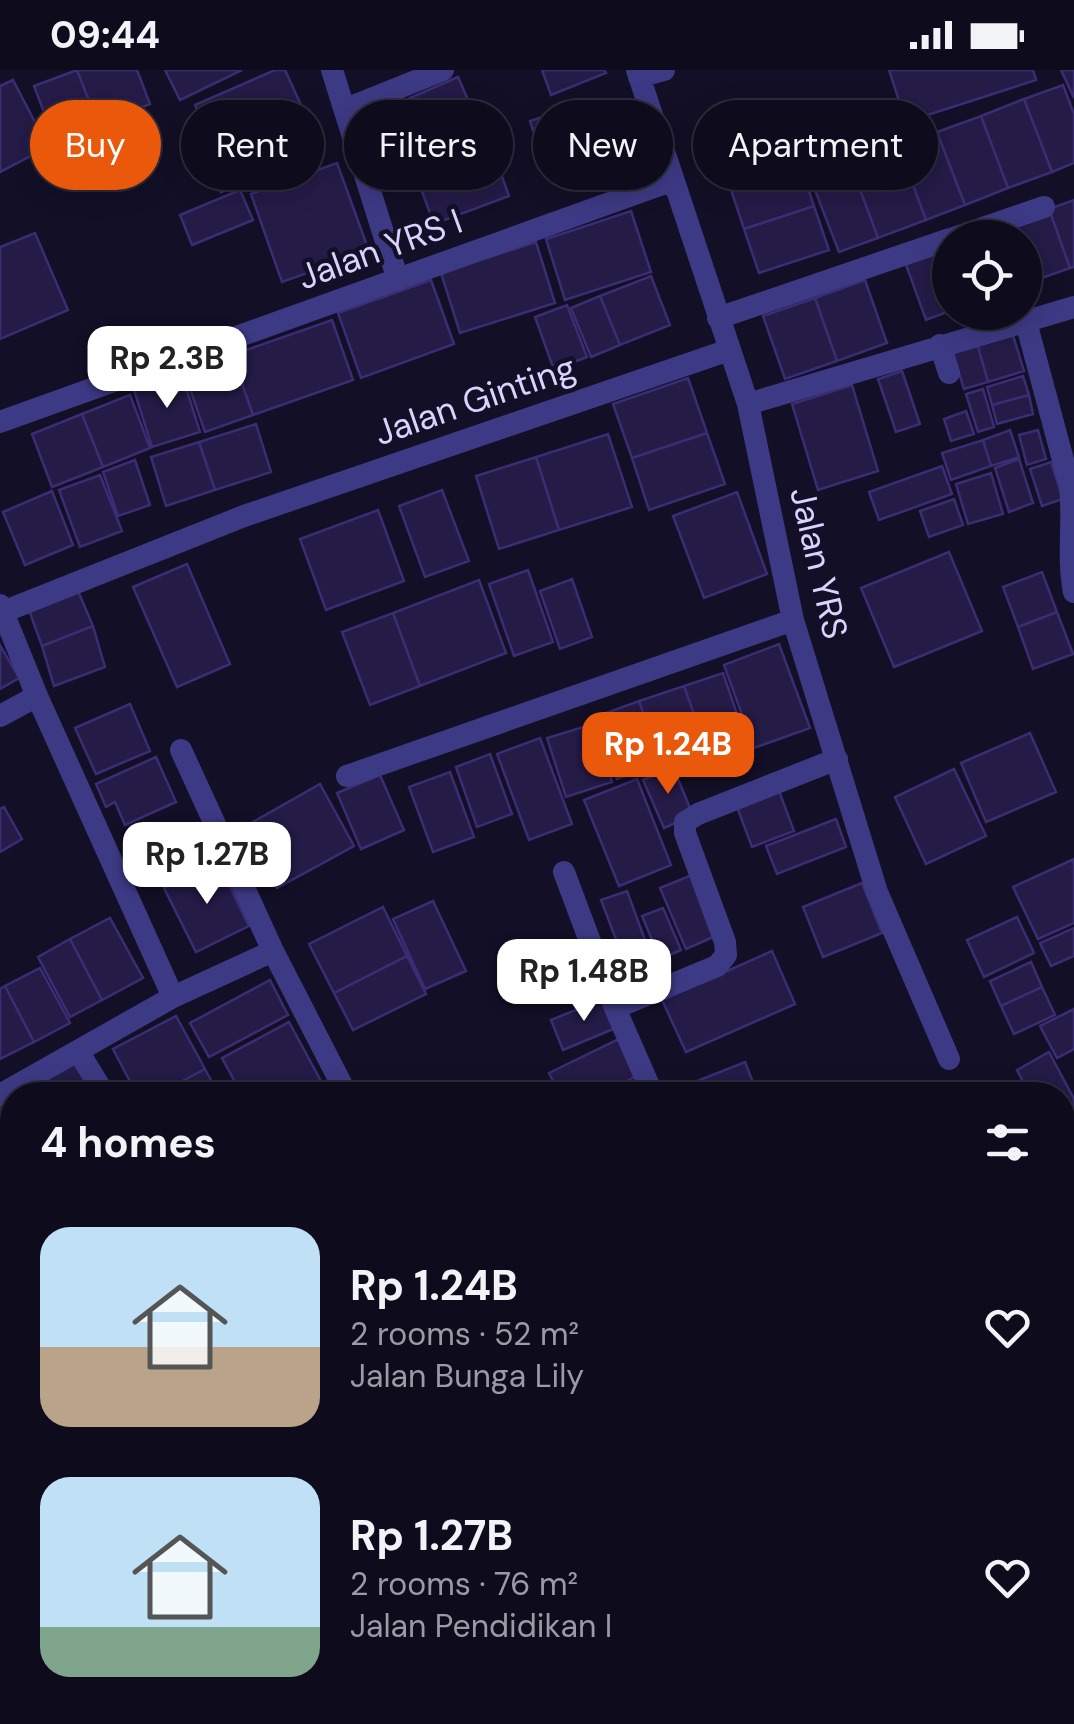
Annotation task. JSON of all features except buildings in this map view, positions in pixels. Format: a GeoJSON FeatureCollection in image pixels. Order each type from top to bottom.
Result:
{"type":"FeatureCollection","features":[{"type":"Feature","properties":{"kind":"street"},"geometry":{"type":"LineString","coordinates":[[332,70],[344,103]]}},
{"type":"Feature","properties":{"kind":"street"},"geometry":{"type":"LineString","coordinates":[[368,100],[443,70]]}},
{"type":"Feature","properties":{"kind":"street"},"geometry":{"type":"LineString","coordinates":[[638,74],[664,70]]}},
{"type":"Feature","properties":{"kind":"street","name":"Jalan YRS"},"geometry":{"type":"LineString","coordinates":[[638,74],[646,100]]}},
{"type":"Feature","properties":{"kind":"street","name":"Jalan YRS"},"geometry":{"type":"LineString","coordinates":[[673,187],[748,404],[793,620],[877,892],[949,1059]]}},
{"type":"Feature","properties":{"kind":"street"},"geometry":{"type":"LineString","coordinates":[[371,190],[398,280]]}},
{"type":"Feature","properties":{"kind":"street","name":"Jalan YRS I"},"geometry":{"type":"LineString","coordinates":[[0,422],[646,190]]}},
{"type":"Feature","properties":{"kind":"street"},"geometry":{"type":"LineString","coordinates":[[1005,220],[1044,207]]}},
{"type":"Feature","properties":{"kind":"street"},"geometry":{"type":"LineString","coordinates":[[718,318],[932,245]]}},
{"type":"Feature","properties":{"kind":"street"},"geometry":{"type":"LineString","coordinates":[[1042,317],[1074,307]]}},
{"type":"Feature","properties":{"kind":"street"},"geometry":{"type":"LineString","coordinates":[[748,404],[995,330]]}},
{"type":"Feature","properties":{"kind":"street"},"geometry":{"type":"LineString","coordinates":[[1028,330],[1074,506],[1070,572],[1074,592]]}},
{"type":"Feature","properties":{"kind":"street"},"geometry":{"type":"LineString","coordinates":[[940,344],[949,374]]}},
{"type":"Feature","properties":{"kind":"street","name":"Jalan Ginting"},"geometry":{"type":"LineString","coordinates":[[1,609],[244,516],[728,350]]}},
{"type":"Feature","properties":{"kind":"street"},"geometry":{"type":"LineString","coordinates":[[1,609],[173,997]]}},
{"type":"Feature","properties":{"kind":"street"},"geometry":{"type":"LineString","coordinates":[[347,776],[793,620]]}},
{"type":"Feature","properties":{"kind":"street"},"geometry":{"type":"LineString","coordinates":[[0,716],[38,696]]}},
{"type":"Feature","properties":{"kind":"street"},"geometry":{"type":"LineString","coordinates":[[181,750],[273,951],[340,1082]]}},
{"type":"Feature","properties":{"kind":"street"},"geometry":{"type":"LineString","coordinates":[[615,1008],[717,966],[725,958],[726,942],[685,822],[838,759]]}},
{"type":"Feature","properties":{"kind":"street"},"geometry":{"type":"LineString","coordinates":[[564,872],[646,1082]]}},
{"type":"Feature","properties":{"kind":"street"},"geometry":{"type":"LineString","coordinates":[[22,1082],[173,997],[273,951]]}},
{"type":"Feature","properties":{"kind":"street"},"geometry":{"type":"LineString","coordinates":[[78,1051],[98,1082]]}}]}
